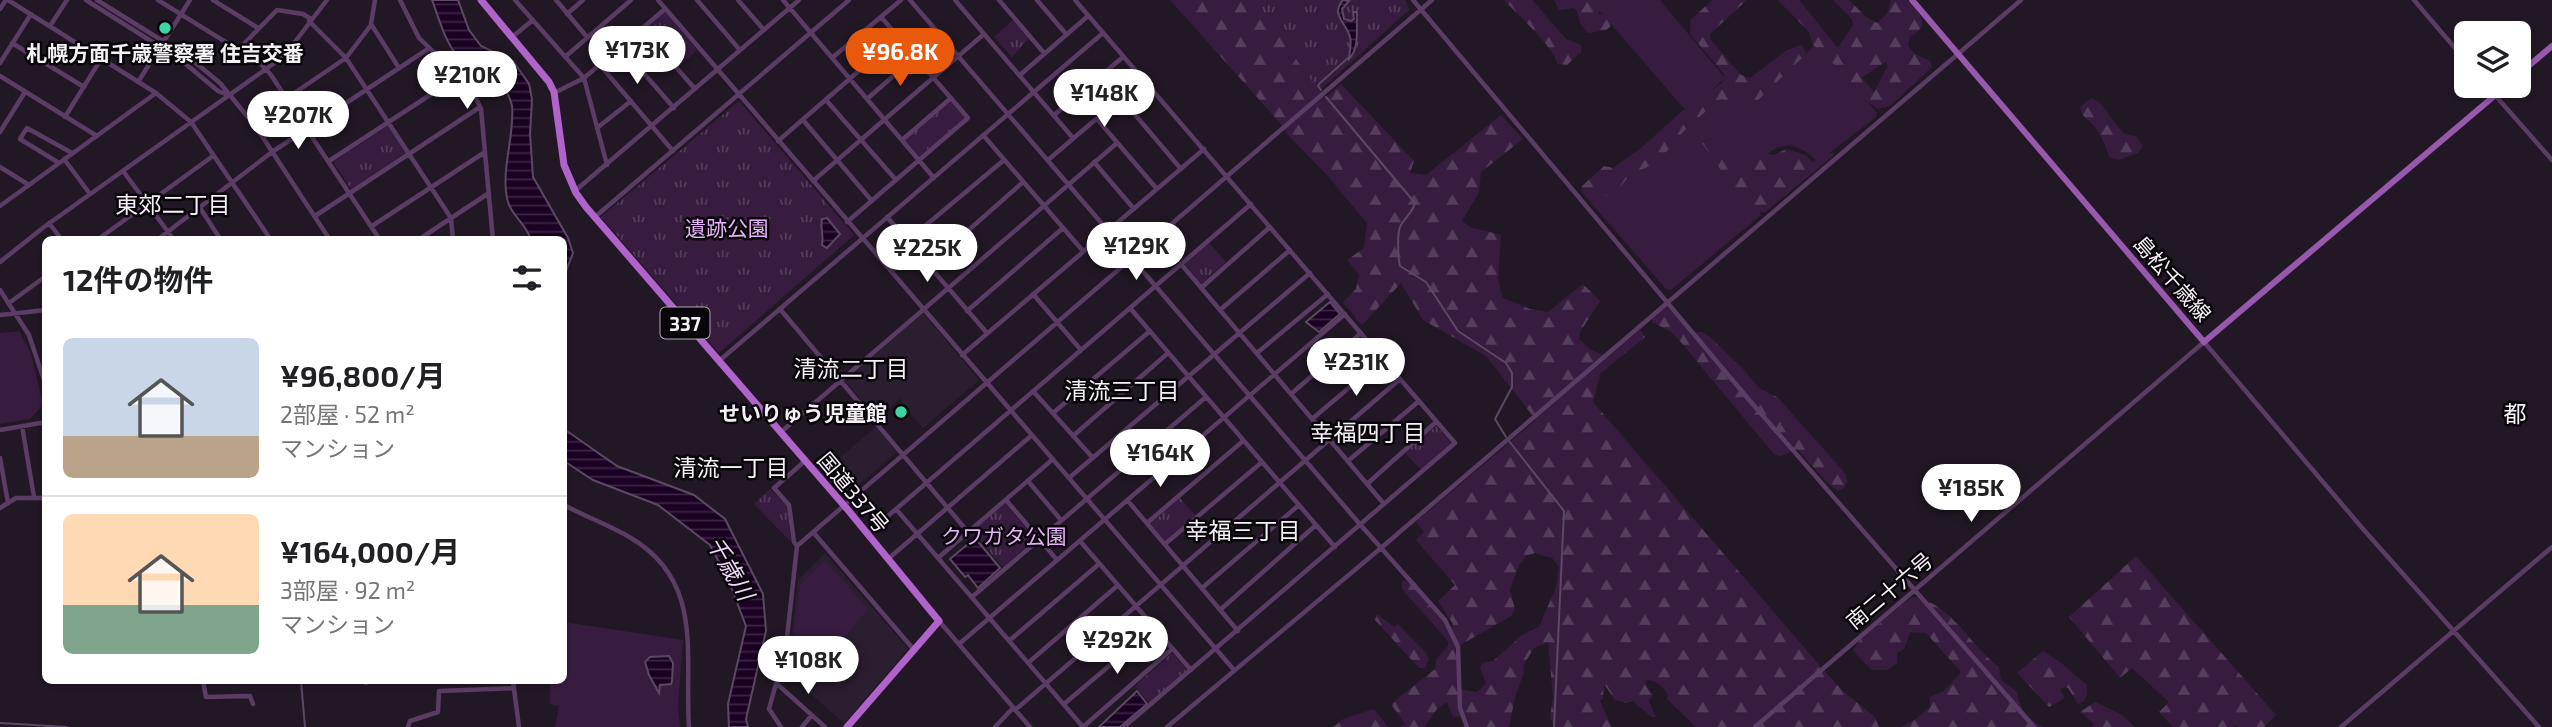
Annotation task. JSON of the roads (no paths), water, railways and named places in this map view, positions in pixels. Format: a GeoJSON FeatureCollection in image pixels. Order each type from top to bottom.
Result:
{"type":"FeatureCollection","features":[{"type":"Feature","properties":{"kind":"highway","name":"国道337号"},"geometry":{"type":"LineString","coordinates":[[481,0],[549,82],[554,93],[561,152],[575,191],[844,505],[939,621]]}},
{"type":"Feature","properties":{"kind":"highway"},"geometry":{"type":"LineString","coordinates":[[847,727],[939,621]]}},
{"type":"Feature","properties":{"kind":"main road","name":"島松千歳線"},"geometry":{"type":"LineString","coordinates":[[1912,0],[2204,342],[2491,98]]}},
{"type":"Feature","properties":{"kind":"main road"},"geometry":{"type":"LineString","coordinates":[[2531,64],[2552,46]]}},
{"type":"Feature","properties":{"kind":"street"},"geometry":{"type":"LineString","coordinates":[[0,9],[7,0],[156,93],[191,122],[268,236]]}},
{"type":"Feature","properties":{"kind":"street"},"geometry":{"type":"LineString","coordinates":[[50,26],[67,0]]}},
{"type":"Feature","properties":{"kind":"street"},"geometry":{"type":"LineString","coordinates":[[87,0],[163,45]]}},
{"type":"Feature","properties":{"kind":"street"},"geometry":{"type":"LineString","coordinates":[[97,0],[163,45],[218,91],[229,95],[256,127],[328,236]]}},
{"type":"Feature","properties":{"kind":"street"},"geometry":{"type":"LineString","coordinates":[[158,0],[266,69],[378,236]]}},
{"type":"Feature","properties":{"kind":"street"},"geometry":{"type":"LineString","coordinates":[[138,82],[190,0]]}},
{"type":"Feature","properties":{"kind":"street"},"geometry":{"type":"LineString","coordinates":[[213,0],[221,2],[258,28]]}},
{"type":"Feature","properties":{"kind":"street"},"geometry":{"type":"LineString","coordinates":[[0,262],[49,223],[266,69],[291,47],[327,0]]}},
{"type":"Feature","properties":{"kind":"street"},"geometry":{"type":"LineString","coordinates":[[287,98],[346,58],[371,25],[375,0]]}},
{"type":"Feature","properties":{"kind":"street"},"geometry":{"type":"LineString","coordinates":[[400,0],[419,38],[471,88],[480,107],[493,236]]}},
{"type":"Feature","properties":{"kind":"street"},"geometry":{"type":"LineString","coordinates":[[515,0],[584,78],[607,164]]}},
{"type":"Feature","properties":{"kind":"street"},"geometry":{"type":"LineString","coordinates":[[556,0],[587,37]]}},
{"type":"Feature","properties":{"kind":"street"},"geometry":{"type":"LineString","coordinates":[[567,14],[583,0]]}},
{"type":"Feature","properties":{"kind":"street"},"geometry":{"type":"LineString","coordinates":[[565,57],[631,0]]}},
{"type":"Feature","properties":{"kind":"street"},"geometry":{"type":"LineString","coordinates":[[659,0],[1234,670]]}},
{"type":"Feature","properties":{"kind":"street"},"geometry":{"type":"LineString","coordinates":[[697,0],[740,50]]}},
{"type":"Feature","properties":{"kind":"street"},"geometry":{"type":"LineString","coordinates":[[738,0],[764,30]]}},
{"type":"Feature","properties":{"kind":"street"},"geometry":{"type":"LineString","coordinates":[[783,0],[934,178]]}},
{"type":"Feature","properties":{"kind":"street"},"geometry":{"type":"LineString","coordinates":[[575,191],[799,0]]}},
{"type":"Feature","properties":{"kind":"street"},"geometry":{"type":"LineString","coordinates":[[595,217],[849,0]]}},
{"type":"Feature","properties":{"kind":"street"},"geometry":{"type":"LineString","coordinates":[[832,58],[901,0]]}},
{"type":"Feature","properties":{"kind":"street"},"geometry":{"type":"LineString","coordinates":[[910,0],[1360,525],[1445,620],[1458,648],[1461,716],[1466,727]]}},
{"type":"Feature","properties":{"kind":"street"},"geometry":{"type":"LineString","coordinates":[[955,0],[1073,138]]}},
{"type":"Feature","properties":{"kind":"street"},"geometry":{"type":"LineString","coordinates":[[999,0],[1044,53]]}},
{"type":"Feature","properties":{"kind":"street"},"geometry":{"type":"LineString","coordinates":[[1037,0],[1067,34]]}},
{"type":"Feature","properties":{"kind":"street"},"geometry":{"type":"LineString","coordinates":[[1075,0],[1455,443],[1124,727]]}},
{"type":"Feature","properties":{"kind":"street"},"geometry":{"type":"LineString","coordinates":[[1413,0],[1751,401],[2034,727]]}},
{"type":"Feature","properties":{"kind":"street"},"geometry":{"type":"LineString","coordinates":[[797,545],[1432,0]]}},
{"type":"Feature","properties":{"kind":"street"},"geometry":{"type":"LineString","coordinates":[[1167,727],[1381,548],[2021,0]]}},
{"type":"Feature","properties":{"kind":"street"},"geometry":{"type":"LineString","coordinates":[[2414,0],[2454,47]]}},
{"type":"Feature","properties":{"kind":"street"},"geometry":{"type":"LineString","coordinates":[[554,93],[584,78],[665,9]]}},
{"type":"Feature","properties":{"kind":"street"},"geometry":{"type":"LineString","coordinates":[[237,50],[277,10],[303,14],[310,20],[346,58],[410,154],[451,218],[453,236]]}},
{"type":"Feature","properties":{"kind":"street"},"geometry":{"type":"LineString","coordinates":[[0,63],[30,14]]}},
{"type":"Feature","properties":{"kind":"street"},"geometry":{"type":"LineString","coordinates":[[1020,75],[1088,15]]}},
{"type":"Feature","properties":{"kind":"street"},"geometry":{"type":"LineString","coordinates":[[847,222],[968,118],[881,17]]}},
{"type":"Feature","properties":{"kind":"street"},"geometry":{"type":"LineString","coordinates":[[512,37],[533,20]]}},
{"type":"Feature","properties":{"kind":"street"},"geometry":{"type":"LineString","coordinates":[[371,25],[399,68]]}},
{"type":"Feature","properties":{"kind":"street"},"geometry":{"type":"LineString","coordinates":[[642,28],[695,89]]}},
{"type":"Feature","properties":{"kind":"street"},"geometry":{"type":"LineString","coordinates":[[719,362],[1103,33]]}},
{"type":"Feature","properties":{"kind":"street"},"geometry":{"type":"LineString","coordinates":[[813,181],[984,34]]}},
{"type":"Feature","properties":{"kind":"street"},"geometry":{"type":"LineString","coordinates":[[778,141],[898,37]]}},
{"type":"Feature","properties":{"kind":"street"},"geometry":{"type":"LineString","coordinates":[[12,43],[83,87]]}},
{"type":"Feature","properties":{"kind":"street"},"geometry":{"type":"LineString","coordinates":[[621,47],[674,108]]}},
{"type":"Feature","properties":{"kind":"street"},"geometry":{"type":"LineString","coordinates":[[164,236],[272,152],[428,49]]}},
{"type":"Feature","properties":{"kind":"street"},"geometry":{"type":"LineString","coordinates":[[1054,115],[1123,56]]}},
{"type":"Feature","properties":{"kind":"street"},"geometry":{"type":"LineString","coordinates":[[867,99],[915,57]]}},
{"type":"Feature","properties":{"kind":"street"},"geometry":{"type":"LineString","coordinates":[[65,117],[101,59]]}},
{"type":"Feature","properties":{"kind":"street"},"geometry":{"type":"LineString","coordinates":[[600,65],[673,151]]}},
{"type":"Feature","properties":{"kind":"street"},"geometry":{"type":"LineString","coordinates":[[0,76],[97,136]]}},
{"type":"Feature","properties":{"kind":"street"},"geometry":{"type":"LineString","coordinates":[[329,161],[459,76]]}},
{"type":"Feature","properties":{"kind":"street"},"geometry":{"type":"LineString","coordinates":[[1048,160],[1143,79]]}},
{"type":"Feature","properties":{"kind":"street"},"geometry":{"type":"LineString","coordinates":[[0,132],[25,92]]}},
{"type":"Feature","properties":{"kind":"street"},"geometry":{"type":"LineString","coordinates":[[0,206],[156,93]]}},
{"type":"Feature","properties":{"kind":"street"},"geometry":{"type":"LineString","coordinates":[[902,140],[951,98]]}},
{"type":"Feature","properties":{"kind":"street"},"geometry":{"type":"LineString","coordinates":[[1121,98],[1181,169]]}},
{"type":"Feature","properties":{"kind":"street"},"geometry":{"type":"LineString","coordinates":[[2498,98],[2552,160]]}},
{"type":"Feature","properties":{"kind":"street"},"geometry":{"type":"LineString","coordinates":[[826,100],[896,180]]}},
{"type":"Feature","properties":{"kind":"street"},"geometry":{"type":"LineString","coordinates":[[597,128],[631,101]]}},
{"type":"Feature","properties":{"kind":"street"},"geometry":{"type":"LineString","coordinates":[[315,216],[480,107]]}},
{"type":"Feature","properties":{"kind":"street"},"geometry":{"type":"LineString","coordinates":[[1097,118],[1157,189]]}},
{"type":"Feature","properties":{"kind":"street"},"geometry":{"type":"LineString","coordinates":[[803,120],[872,201]]}},
{"type":"Feature","properties":{"kind":"street"},"geometry":{"type":"LineString","coordinates":[[72,153],[27,128],[20,139],[62,161],[90,194]]}},
{"type":"Feature","properties":{"kind":"street"},"geometry":{"type":"LineString","coordinates":[[983,135],[1083,252]]}},
{"type":"Feature","properties":{"kind":"street"},"geometry":{"type":"LineString","coordinates":[[780,433],[1117,143]]}},
{"type":"Feature","properties":{"kind":"street"},"geometry":{"type":"LineString","coordinates":[[962,355],[1203,149]]}},
{"type":"Feature","properties":{"kind":"street"},"geometry":{"type":"LineString","coordinates":[[372,226],[485,152]]}},
{"type":"Feature","properties":{"kind":"street"},"geometry":{"type":"LineString","coordinates":[[102,236],[214,156]]}},
{"type":"Feature","properties":{"kind":"street"},"geometry":{"type":"LineString","coordinates":[[907,242],[1004,160]]}},
{"type":"Feature","properties":{"kind":"street"},"geometry":{"type":"LineString","coordinates":[[1094,162],[1134,209]]}},
{"type":"Feature","properties":{"kind":"street"},"geometry":{"type":"LineString","coordinates":[[0,167],[29,185]]}},
{"type":"Feature","properties":{"kind":"street"},"geometry":{"type":"LineString","coordinates":[[123,171],[172,236]]}},
{"type":"Feature","properties":{"kind":"street"},"geometry":{"type":"LineString","coordinates":[[928,266],[1023,182]]}},
{"type":"Feature","properties":{"kind":"street"},"geometry":{"type":"LineString","coordinates":[[424,236],[489,192]]}},
{"type":"Feature","properties":{"kind":"street"},"geometry":{"type":"LineString","coordinates":[[867,535],[1251,204]]}},
{"type":"Feature","properties":{"kind":"street"},"geometry":{"type":"LineString","coordinates":[[200,208],[218,236]]}},
{"type":"Feature","properties":{"kind":"street"},"geometry":{"type":"LineString","coordinates":[[887,217],[987,333]]}},
{"type":"Feature","properties":{"kind":"street"},"geometry":{"type":"LineString","coordinates":[[49,223],[59,236]]}},
{"type":"Feature","properties":{"kind":"street"},"geometry":{"type":"LineString","coordinates":[[1201,288],[1270,227]]}},
{"type":"Feature","properties":{"kind":"street"},"geometry":{"type":"LineString","coordinates":[[967,311],[1063,228]]}},
{"type":"Feature","properties":{"kind":"street"},"geometry":{"type":"LineString","coordinates":[[1220,310],[1290,250]]}},
{"type":"Feature","properties":{"kind":"street"},"geometry":{"type":"LineString","coordinates":[[1181,264],[1384,504]]}},
{"type":"Feature","properties":{"kind":"street"},"geometry":{"type":"LineString","coordinates":[[1069,478],[1310,274]]}},
{"type":"Feature","properties":{"kind":"street"},"geometry":{"type":"LineString","coordinates":[[9,303],[42,279]]}},
{"type":"Feature","properties":{"kind":"street"},"geometry":{"type":"LineString","coordinates":[[0,290],[29,335],[42,374]]}},
{"type":"Feature","properties":{"kind":"street"},"geometry":{"type":"LineString","coordinates":[[1257,353],[1328,294]]}},
{"type":"Feature","properties":{"kind":"street"},"geometry":{"type":"LineString","coordinates":[[1033,295],[1081,350]]}},
{"type":"Feature","properties":{"kind":"street"},"geometry":{"type":"LineString","coordinates":[[1130,308],[1335,547]]}},
{"type":"Feature","properties":{"kind":"street"},"geometry":{"type":"LineString","coordinates":[[780,309],[968,531]]}},
{"type":"Feature","properties":{"kind":"street"},"geometry":{"type":"LineString","coordinates":[[0,315],[42,310]]}},
{"type":"Feature","properties":{"kind":"street"},"geometry":{"type":"LineString","coordinates":[[959,644],[1345,314]]}},
{"type":"Feature","properties":{"kind":"street"},"geometry":{"type":"LineString","coordinates":[[1053,413],[1150,331]]}},
{"type":"Feature","properties":{"kind":"street"},"geometry":{"type":"LineString","coordinates":[[1291,394],[1361,333]]}},
{"type":"Feature","properties":{"kind":"street"},"geometry":{"type":"LineString","coordinates":[[2204,342],[2539,727]]}},
{"type":"Feature","properties":{"kind":"street","name":"南二十六号"},"geometry":{"type":"LineString","coordinates":[[1755,727],[2204,342]]}},
{"type":"Feature","properties":{"kind":"street"},"geometry":{"type":"LineString","coordinates":[[1073,436],[1168,353]]}},
{"type":"Feature","properties":{"kind":"street"},"geometry":{"type":"LineString","coordinates":[[1312,419],[1382,359]]}},
{"type":"Feature","properties":{"kind":"street"},"geometry":{"type":"LineString","coordinates":[[995,727],[1400,379]]}},
{"type":"Feature","properties":{"kind":"street"},"geometry":{"type":"LineString","coordinates":[[1033,391],[1093,458]]}},
{"type":"Feature","properties":{"kind":"street"},"geometry":{"type":"LineString","coordinates":[[972,597],[1206,397]]}},
{"type":"Feature","properties":{"kind":"street"},"geometry":{"type":"LineString","coordinates":[[1348,461],[1419,401]]}},
{"type":"Feature","properties":{"kind":"street"},"geometry":{"type":"LineString","coordinates":[[1367,484],[1436,422]]}},
{"type":"Feature","properties":{"kind":"street"},"geometry":{"type":"LineString","coordinates":[[0,430],[42,423]]}},
{"type":"Feature","properties":{"kind":"street"},"geometry":{"type":"LineString","coordinates":[[22,426],[34,497]]}},
{"type":"Feature","properties":{"kind":"street"},"geometry":{"type":"LineString","coordinates":[[1127,429],[1163,471]]}},
{"type":"Feature","properties":{"kind":"street"},"geometry":{"type":"LineString","coordinates":[[888,560],[1032,435]]}},
{"type":"Feature","properties":{"kind":"street"},"geometry":{"type":"LineString","coordinates":[[1147,523],[1243,441]]}},
{"type":"Feature","properties":{"kind":"street"},"geometry":{"type":"LineString","coordinates":[[0,458],[8,503]]}},
{"type":"Feature","properties":{"kind":"street"},"geometry":{"type":"LineString","coordinates":[[938,558],[1053,458]]}},
{"type":"Feature","properties":{"kind":"street"},"geometry":{"type":"LineString","coordinates":[[781,727],[769,709],[788,633],[797,545],[794,542],[789,505],[774,488],[805,461]]}},
{"type":"Feature","properties":{"kind":"street"},"geometry":{"type":"LineString","coordinates":[[1165,544],[1262,462]]}},
{"type":"Feature","properties":{"kind":"street"},"geometry":{"type":"LineString","coordinates":[[1028,481],[1062,521]]}},
{"type":"Feature","properties":{"kind":"street"},"geometry":{"type":"LineString","coordinates":[[0,508],[16,498],[42,498]]}},
{"type":"Feature","properties":{"kind":"street"},"geometry":{"type":"LineString","coordinates":[[1006,500],[1057,560]]}},
{"type":"Feature","properties":{"kind":"street"},"geometry":{"type":"LineString","coordinates":[[1128,501],[1238,631]]}},
{"type":"Feature","properties":{"kind":"street"},"geometry":{"type":"LineString","coordinates":[[1202,588],[1298,505]]}},
{"type":"Feature","properties":{"kind":"street"},"geometry":{"type":"LineString","coordinates":[[567,507],[633,540],[651,554],[674,579],[689,632],[689,727]]}},
{"type":"Feature","properties":{"kind":"street"},"geometry":{"type":"LineString","coordinates":[[896,509],[1083,727],[1172,649]]}},
{"type":"Feature","properties":{"kind":"street"},"geometry":{"type":"LineString","coordinates":[[1220,610],[1316,525]]}},
{"type":"Feature","properties":{"kind":"street"},"geometry":{"type":"LineString","coordinates":[[813,532],[915,651]]}},
{"type":"Feature","properties":{"kind":"street"},"geometry":{"type":"LineString","coordinates":[[1080,541],[1191,670]]}},
{"type":"Feature","properties":{"kind":"street"},"geometry":{"type":"LineString","coordinates":[[2341,727],[2552,547]]}},
{"type":"Feature","properties":{"kind":"street"},"geometry":{"type":"LineString","coordinates":[[1009,640],[1099,564]]}},
{"type":"Feature","properties":{"kind":"street"},"geometry":{"type":"LineString","coordinates":[[1028,663],[1118,585]]}},
{"type":"Feature","properties":{"kind":"street"},"geometry":{"type":"LineString","coordinates":[[939,621],[1030,727]]}},
{"type":"Feature","properties":{"kind":"street"},"geometry":{"type":"LineString","coordinates":[[1064,704],[1154,628]]}},
{"type":"Feature","properties":{"kind":"street"},"geometry":{"type":"LineString","coordinates":[[776,683],[825,727]]}},
{"type":"Feature","properties":{"kind":"street"},"geometry":{"type":"LineString","coordinates":[[204,684],[206,697],[250,696],[253,704]]}},
{"type":"Feature","properties":{"kind":"street"},"geometry":{"type":"LineString","coordinates":[[513,684],[519,727]]}},
{"type":"Feature","properties":{"kind":"street"},"geometry":{"type":"LineString","coordinates":[[408,727],[410,721],[438,712],[439,691],[514,688]]}},
{"type":"Feature","properties":{"kind":"street"},"geometry":{"type":"LineString","coordinates":[[802,727],[811,716]]}},
{"type":"Feature","properties":{"kind":"water"},"geometry":{"type":"Polygon","coordinates":[[[432,0],[458,0],[469,30],[481,46],[513,61],[529,84],[532,99],[530,134],[533,177],[567,236],[529,236],[515,215],[507,198],[506,187],[512,117],[506,91],[496,77],[463,62],[444,33],[432,0]]]}},
{"type":"Feature","properties":{"kind":"water"},"geometry":{"type":"Polygon","coordinates":[[[1343,0],[1349,1],[1342,9],[1344,19],[1351,21],[1354,19],[1353,12],[1357,12],[1355,49],[1349,59],[1350,37],[1338,14],[1343,0]]]}},
{"type":"Feature","properties":{"kind":"water"},"geometry":{"type":"Polygon","coordinates":[[[827,218],[840,234],[827,248],[822,245],[821,226],[822,219],[827,218]]]}},
{"type":"Feature","properties":{"kind":"water"},"geometry":{"type":"Polygon","coordinates":[[[567,236],[568,238],[573,253],[567,268],[567,236]]]}},
{"type":"Feature","properties":{"kind":"water"},"geometry":{"type":"Polygon","coordinates":[[[1330,302],[1340,314],[1319,332],[1306,322],[1330,302]]]}},
{"type":"Feature","properties":{"kind":"water","name":"千歳川"},"geometry":{"type":"Polygon","coordinates":[[[567,431],[617,466],[694,495],[725,519],[763,594],[766,631],[746,719],[748,727],[729,727],[728,704],[746,626],[728,579],[710,545],[658,505],[593,480],[567,463],[567,431]]]}},
{"type":"Feature","properties":{"kind":"water"},"geometry":{"type":"Polygon","coordinates":[[[975,538],[1000,568],[978,588],[950,559],[975,538]]]}},
{"type":"Feature","properties":{"kind":"water"},"geometry":{"type":"Polygon","coordinates":[[[669,656],[673,663],[672,681],[671,684],[660,685],[659,693],[645,662],[650,657],[669,656]]]}},
{"type":"Feature","properties":{"kind":"water"},"geometry":{"type":"Polygon","coordinates":[[[1137,691],[1147,704],[1120,727],[1099,727],[1137,691]]]}},
{"type":"Feature","properties":{"kind":"waterway"},"geometry":{"type":"LineString","coordinates":[[1321,90],[1318,86],[1320,83],[1348,58]]}},
{"type":"Feature","properties":{"kind":"waterway"},"geometry":{"type":"LineString","coordinates":[[1326,97],[1415,203],[1399,230],[1400,266],[1426,282],[1458,331],[1506,363],[1512,373],[1512,387],[1495,419],[1506,437]]}},
{"type":"Feature","properties":{"kind":"waterway"},"geometry":{"type":"LineString","coordinates":[[1509,441],[1564,511],[1554,727]]}},
{"type":"Feature","properties":{"kind":"waterway"},"geometry":{"type":"LineString","coordinates":[[301,684],[305,727]]}},
{"type":"Feature","properties":{"kind":"waterway"},"geometry":{"type":"LineString","coordinates":[[0,723],[67,727]]}},
{"type":"Feature","properties":{"kind":"place","name":"札幌方面千歳警察署 住吉交番"},"geometry":{"type":"Point","coordinates":[165,28]}},
{"type":"Feature","properties":{"kind":"place","name":"せいりゅう児童館"},"geometry":{"type":"Point","coordinates":[901,412]}},
{"type":"Feature","properties":{"kind":"district","name":"東郊二丁目"},"geometry":{"type":"Point","coordinates":[173,204]}},
{"type":"Feature","properties":{"kind":"district","name":"清流二丁目"},"geometry":{"type":"Point","coordinates":[851,368]}},
{"type":"Feature","properties":{"kind":"district","name":"清流三丁目"},"geometry":{"type":"Point","coordinates":[1122,390]}},
{"type":"Feature","properties":{"kind":"district","name":"都"},"geometry":{"type":"Point","coordinates":[2515,413]}},
{"type":"Feature","properties":{"kind":"district","name":"幸福四丁目"},"geometry":{"type":"Point","coordinates":[1368,432]}},
{"type":"Feature","properties":{"kind":"district","name":"清流一丁目"},"geometry":{"type":"Point","coordinates":[731,467]}},
{"type":"Feature","properties":{"kind":"district","name":"幸福三丁目"},"geometry":{"type":"Point","coordinates":[1243,530]}},
{"type":"Feature","properties":{"kind":"park label","name":"遺跡公園"},"geometry":{"type":"Point","coordinates":[727,227]}},
{"type":"Feature","properties":{"kind":"park label","name":"クワガタ公園"},"geometry":{"type":"Point","coordinates":[1004,535]}}]}
